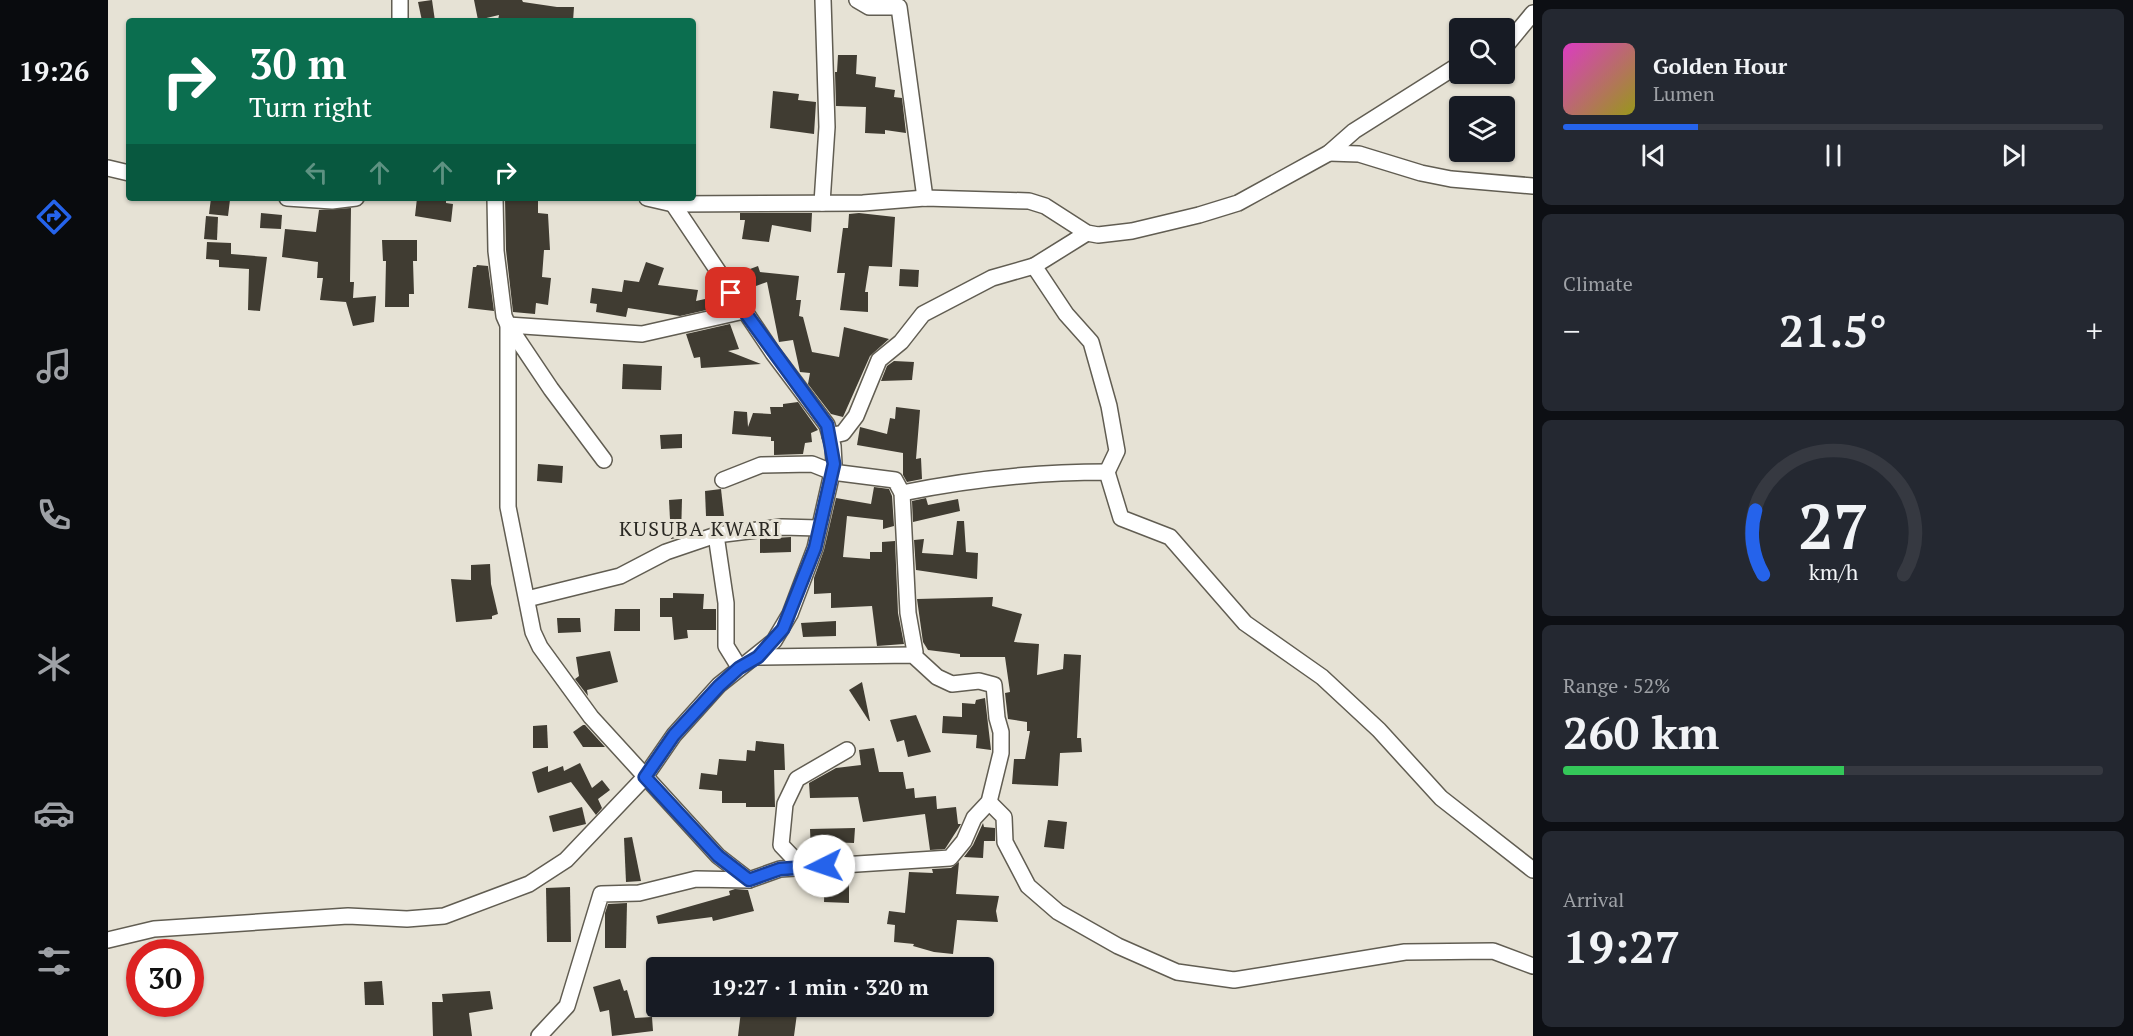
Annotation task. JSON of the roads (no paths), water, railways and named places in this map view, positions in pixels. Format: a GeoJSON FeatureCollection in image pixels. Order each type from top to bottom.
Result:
{"type":"FeatureCollection","features":[{"type":"Feature","properties":{"kind":"street"},"geometry":{"type":"LineString","coordinates":[[400,0],[400,18]]}},
{"type":"Feature","properties":{"kind":"street"},"geometry":{"type":"LineString","coordinates":[[822,203],[827,127],[823,0]]}},
{"type":"Feature","properties":{"kind":"street"},"geometry":{"type":"LineString","coordinates":[[856,0],[868,7],[899,7],[925,198]]}},
{"type":"Feature","properties":{"kind":"street"},"geometry":{"type":"LineString","coordinates":[[1515,35],[1533,13]]}},
{"type":"Feature","properties":{"kind":"street"},"geometry":{"type":"LineString","coordinates":[[660,201],[673,204],[863,203],[925,198],[1029,201],[1045,206],[1087,233],[1108,235],[1199,216],[1238,203],[1329,153],[1354,131],[1449,71]]}},
{"type":"Feature","properties":{"kind":"street"},"geometry":{"type":"LineString","coordinates":[[1329,153],[1359,154],[1421,173],[1450,179],[1533,186]]}},
{"type":"Feature","properties":{"kind":"street"},"geometry":{"type":"LineString","coordinates":[[108,168],[126,172]]}},
{"type":"Feature","properties":{"kind":"street"},"geometry":{"type":"LineString","coordinates":[[495,201],[496,251],[504,316],[551,389],[604,460]]}},
{"type":"Feature","properties":{"kind":"street"},"geometry":{"type":"LineString","coordinates":[[108,940],[154,929],[348,916],[407,919],[444,916],[529,884],[566,860],[645,777],[674,735],[739,668],[758,657],[783,629],[815,548],[834,464],[830,436],[827,425],[744,311],[673,204]]}},
{"type":"Feature","properties":{"kind":"street"},"geometry":{"type":"LineString","coordinates":[[830,436],[843,433],[856,416],[879,360],[901,342],[923,314],[992,278],[1034,266],[1087,233]]}},
{"type":"Feature","properties":{"kind":"street"},"geometry":{"type":"LineString","coordinates":[[1034,266],[1066,314],[1092,342],[1118,451],[1107,472],[1121,519],[1170,537],[1245,623],[1322,677],[1379,730],[1441,798],[1533,870]]}},
{"type":"Feature","properties":{"kind":"street"},"geometry":{"type":"LineString","coordinates":[[508,325],[642,334],[744,311]]}},
{"type":"Feature","properties":{"kind":"street"},"geometry":{"type":"LineString","coordinates":[[508,325],[508,507],[533,632],[548,662],[591,717],[718,856],[749,880]]}},
{"type":"Feature","properties":{"kind":"street"},"geometry":{"type":"LineString","coordinates":[[723,480],[761,465],[812,464],[832,472],[895,480],[902,493],[901,520],[908,613],[915,652],[913,655]]}},
{"type":"Feature","properties":{"kind":"street"},"geometry":{"type":"LineString","coordinates":[[902,493],[957,481],[1048,472],[1107,472]]}},
{"type":"Feature","properties":{"kind":"street"},"geometry":{"type":"LineString","coordinates":[[526,599],[620,576],[666,552],[716,535],[782,527],[819,528]]}},
{"type":"Feature","properties":{"kind":"street"},"geometry":{"type":"LineString","coordinates":[[716,535],[726,603],[726,646],[739,668]]}},
{"type":"Feature","properties":{"kind":"street"},"geometry":{"type":"LineString","coordinates":[[539,1036],[567,1006],[601,894],[639,893],[696,879],[749,880],[780,869],[950,858],[964,842],[974,818],[989,802],[1001,753],[994,685],[979,681],[952,684],[937,677],[913,655],[758,657]]}},
{"type":"Feature","properties":{"kind":"street"},"geometry":{"type":"LineString","coordinates":[[802,867],[781,845],[785,804],[797,779],[847,750]]}},
{"type":"Feature","properties":{"kind":"street"},"geometry":{"type":"LineString","coordinates":[[989,802],[1004,817],[1005,842],[1028,886],[1058,912],[1118,946],[1177,972],[1234,980],[1405,952],[1493,951],[1533,966]]}},
{"type":"Feature","properties":{"kind":"district","name":"KUSUBA KWARI"},"geometry":{"type":"Point","coordinates":[700,528]}}]}
